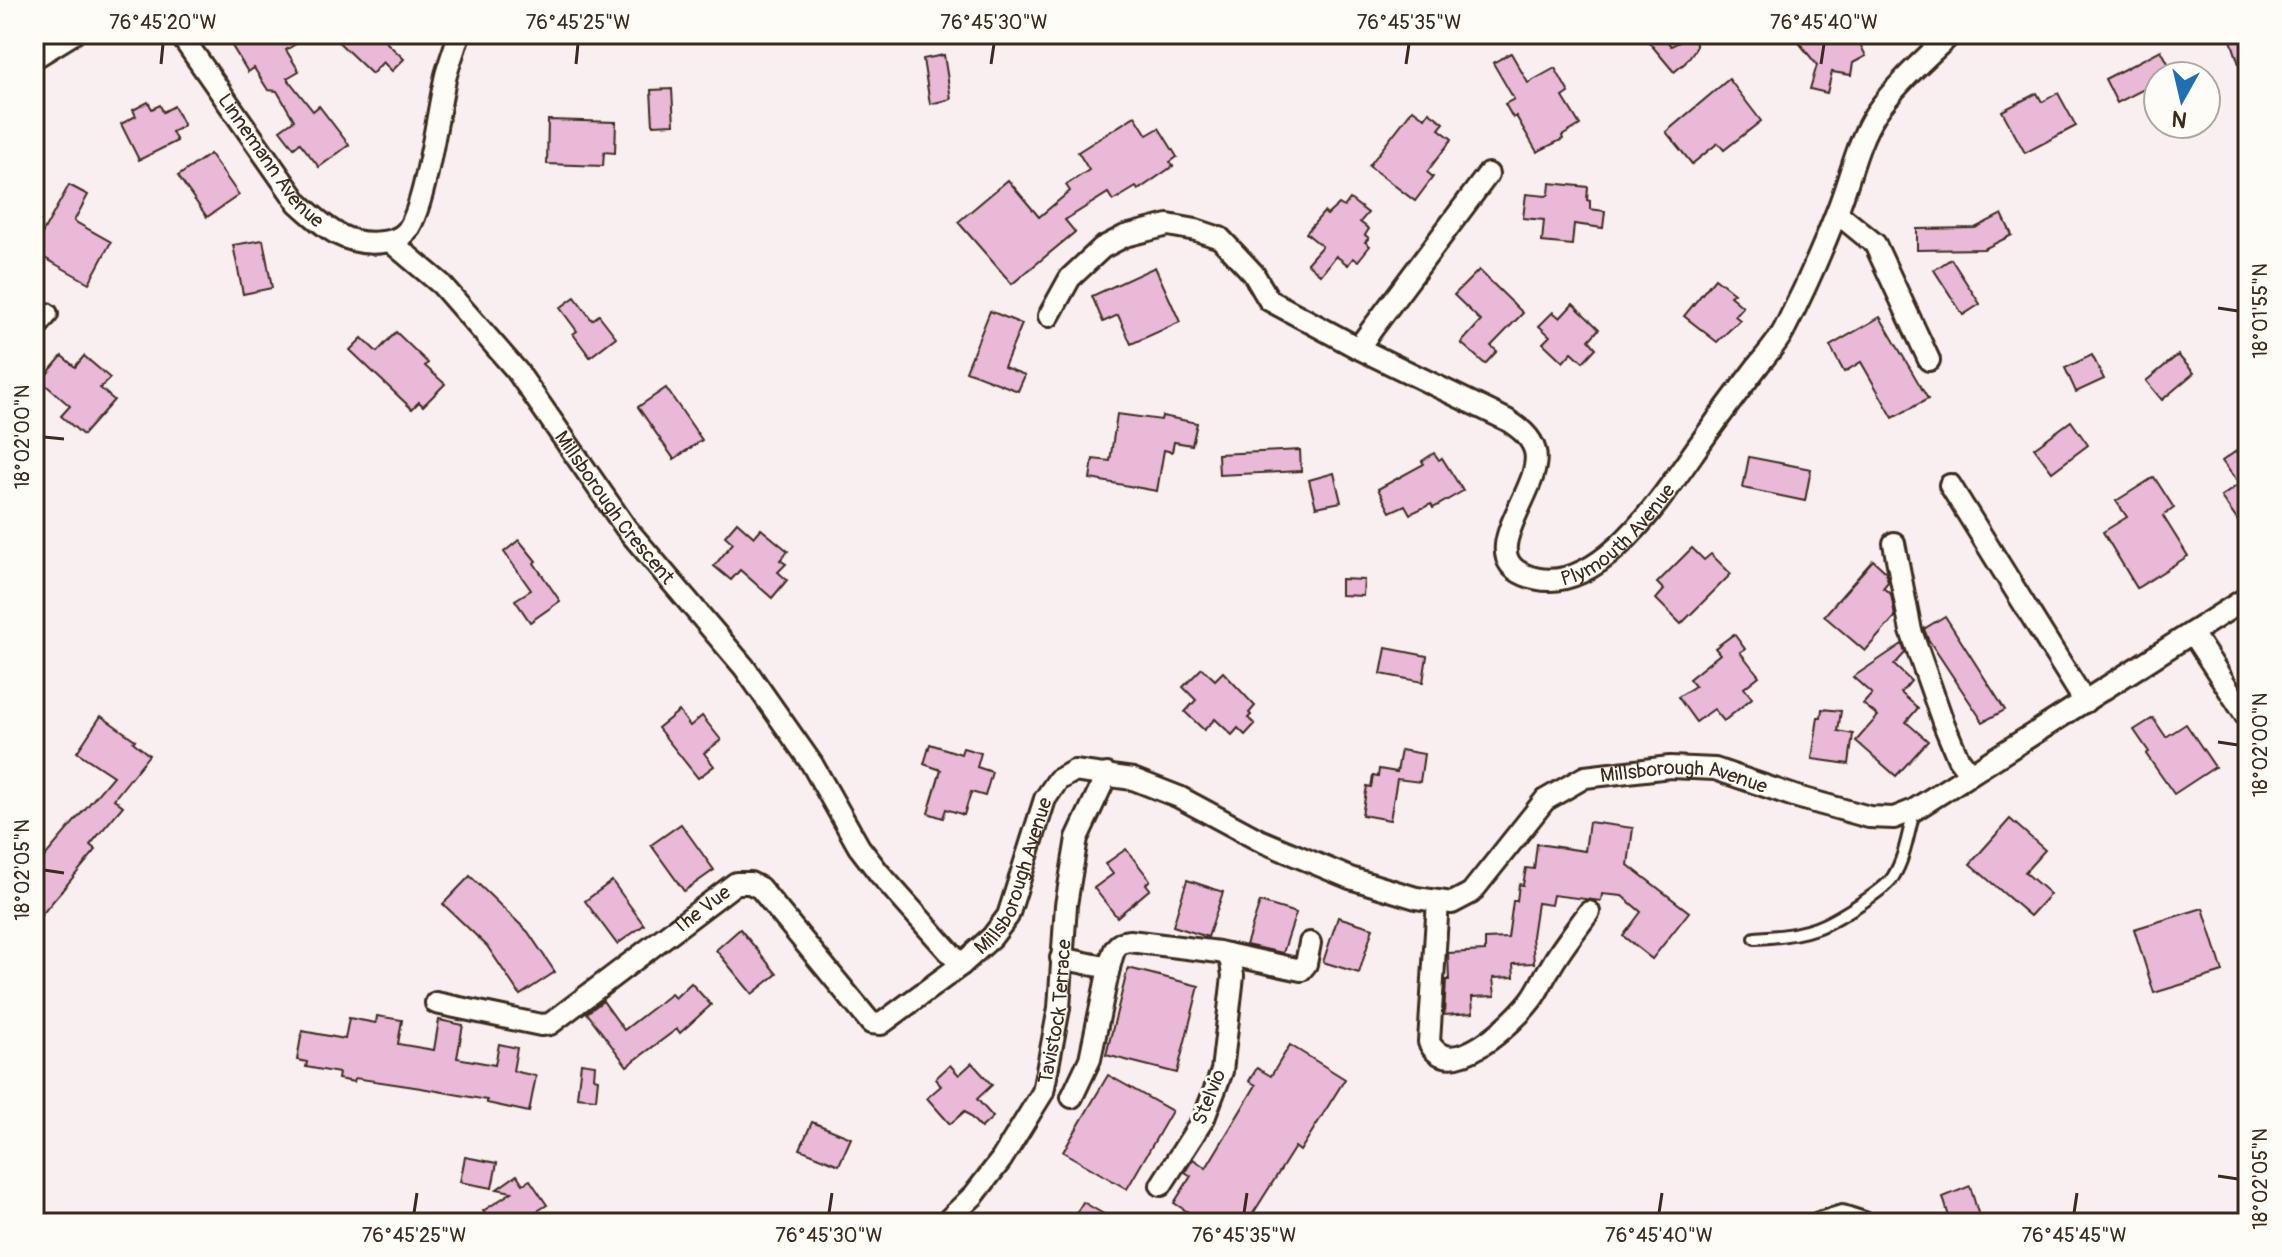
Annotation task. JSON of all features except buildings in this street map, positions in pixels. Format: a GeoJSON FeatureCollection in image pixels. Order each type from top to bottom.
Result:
{"type":"FeatureCollection","features":[{"type":"Feature","properties":{"kind":"street"},"geometry":{"type":"LineString","coordinates":[[34,58],[73,34]]}},
{"type":"Feature","properties":{"kind":"street","name":"Linnemann Avenue"},"geometry":{"type":"LineString","coordinates":[[180,34],[298,203],[322,225],[349,241],[365,244],[390,241]]}},
{"type":"Feature","properties":{"kind":"street"},"geometry":{"type":"LineString","coordinates":[[390,241],[403,236],[417,214],[446,74],[459,34]]}},
{"type":"Feature","properties":{"kind":"street","name":"Plymouth Avenue"},"geometry":{"type":"LineString","coordinates":[[1049,316],[1070,278],[1102,248],[1125,236],[1168,225],[1220,238],[1253,273],[1269,300],[1358,348],[1507,420],[1524,432],[1534,449],[1536,466],[1532,482],[1511,525],[1506,554],[1512,566],[1524,575],[1541,579],[1579,573],[1621,546],[1647,517],[1782,334],[1837,213],[1865,134],[1877,111],[1951,34]]}},
{"type":"Feature","properties":{"kind":"street"},"geometry":{"type":"LineString","coordinates":[[1358,348],[1488,174]]}},
{"type":"Feature","properties":{"kind":"street"},"geometry":{"type":"LineString","coordinates":[[1837,213],[1875,244],[1929,360]]}},
{"type":"Feature","properties":{"kind":"street","name":"Millsborough Crescent"},"geometry":{"type":"LineString","coordinates":[[390,241],[441,284],[517,371],[626,528],[744,667],[812,764],[859,847],[961,965]]}},
{"type":"Feature","properties":{"kind":"street"},"geometry":{"type":"LineString","coordinates":[[1950,485],[2085,702]]}},
{"type":"Feature","properties":{"kind":"street"},"geometry":{"type":"LineString","coordinates":[[1894,543],[1911,631],[1943,722],[1958,758],[1970,774]]}},
{"type":"Feature","properties":{"kind":"street","name":"Millsborough Avenue"},"geometry":{"type":"LineString","coordinates":[[961,965],[992,937],[1008,916],[1045,799],[1058,780],[1074,771],[1133,779],[1179,797],[1259,840],[1350,878],[1416,898],[1452,903],[1471,893],[1545,800],[1585,777],[1670,767],[1715,769],[1869,817],[1894,818],[1914,810],[2248,597]]}},
{"type":"Feature","properties":{"kind":"street"},"geometry":{"type":"LineString","coordinates":[[2192,633],[2248,719]]}},
{"type":"Feature","properties":{"kind":"street","name":"Tavistock Terrace"},"geometry":{"type":"LineString","coordinates":[[945,1223],[974,1195],[1001,1160],[1043,1092],[1059,1008],[1061,958],[1077,838],[1107,774]]}},
{"type":"Feature","properties":{"kind":"street","name":"The Vue"},"geometry":{"type":"LineString","coordinates":[[436,1003],[541,1025],[550,1024],[736,883],[750,883],[760,888],[871,1023],[887,1021],[961,965]]}},
{"type":"Feature","properties":{"kind":"street"},"geometry":{"type":"LineString","coordinates":[[1438,901],[1429,1042],[1434,1052],[1443,1058],[1455,1058],[1473,1050],[1511,1025],[1534,997],[1550,967],[1589,912]]}},
{"type":"Feature","properties":{"kind":"street"},"geometry":{"type":"LineString","coordinates":[[1072,1097],[1090,1059],[1116,945],[1121,942],[1227,954],[1301,970],[1306,964],[1310,943]]}},
{"type":"Feature","properties":{"kind":"street","name":"Stelvio"},"geometry":{"type":"LineString","coordinates":[[1161,1185],[1204,1118],[1222,1071],[1233,976],[1227,954]]}},
{"type":"Feature","properties":{"kind":"street"},"geometry":{"type":"LineString","coordinates":[[1061,958],[1109,968]]}},
{"type":"Feature","properties":{"kind":"street"},"geometry":{"type":"LineString","coordinates":[[1819,1223],[1842,1216],[1864,1223]]}},
{"type":"Feature","properties":{"kind":"lane"},"geometry":{"type":"LineString","coordinates":[[1755,938],[1786,936],[1817,928],[1892,880],[1901,863],[1914,810]]}}]}
